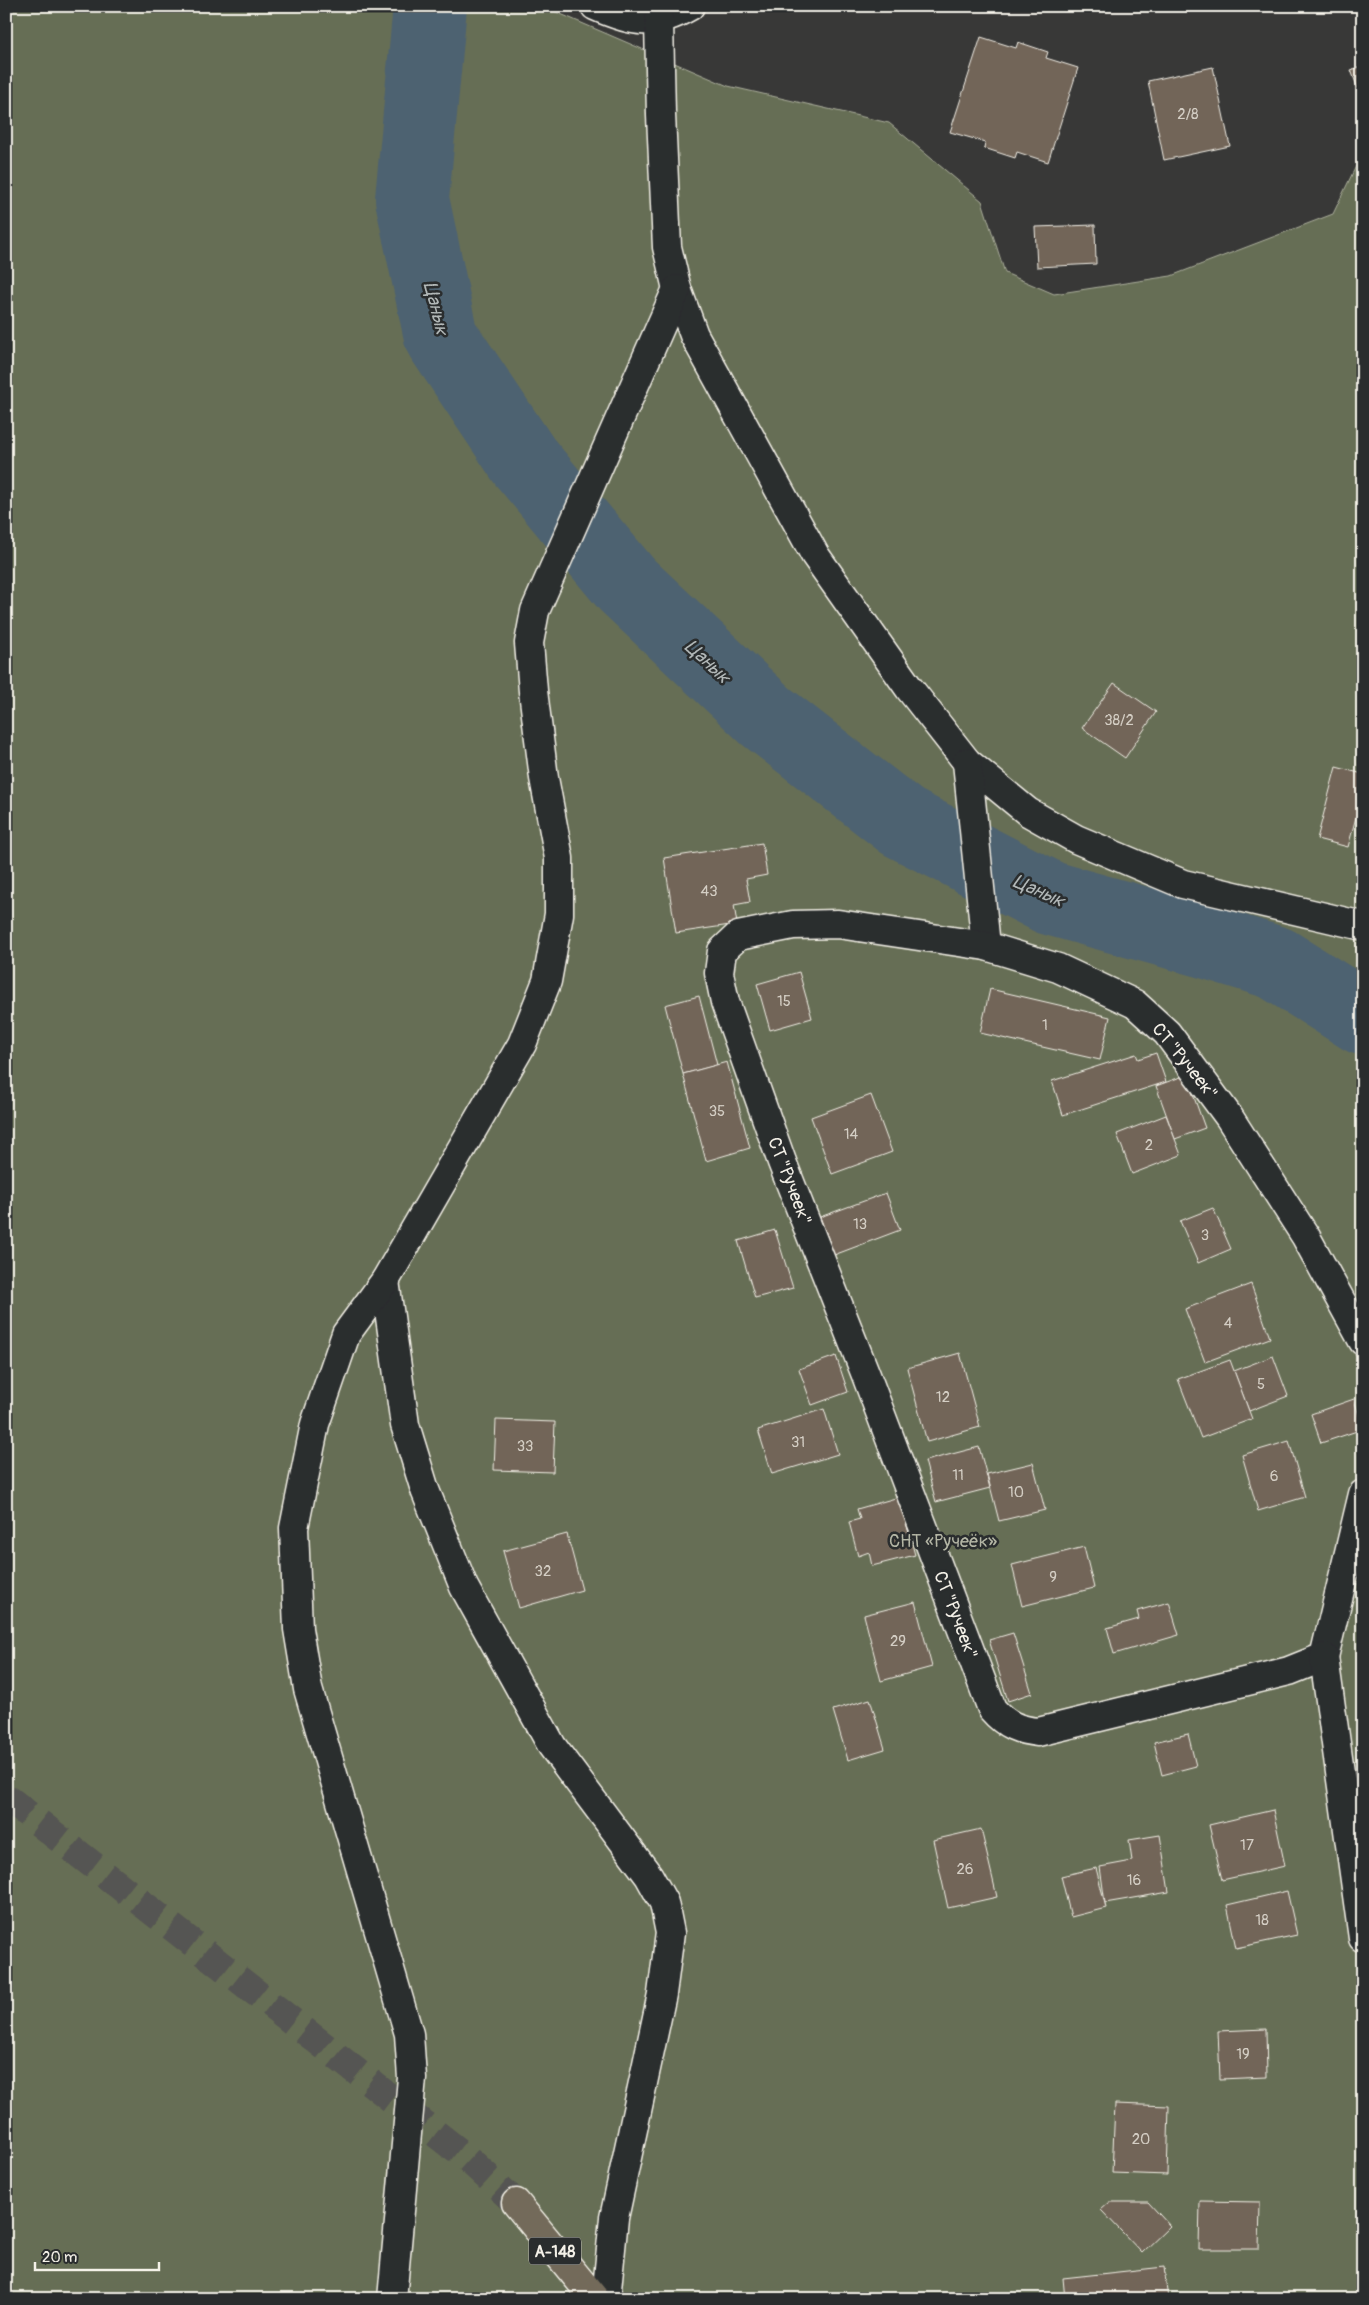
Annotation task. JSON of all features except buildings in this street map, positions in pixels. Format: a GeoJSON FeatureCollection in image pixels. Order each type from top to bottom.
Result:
{"type":"FeatureCollection","features":[{"type":"Feature","properties":{"kind":"main road","name":"А-148"},"geometry":{"type":"LineString","coordinates":[[516,2203],[594,2299]]}},
{"type":"Feature","properties":{"kind":"street"},"geometry":{"type":"LineString","coordinates":[[605,11],[639,22],[659,21],[690,6]]}},
{"type":"Feature","properties":{"kind":"street"},"geometry":{"type":"LineString","coordinates":[[659,21],[667,247],[677,289],[694,335],[815,555],[909,688],[967,762],[1036,817],[1076,839],[1183,884],[1363,926]]}},
{"type":"Feature","properties":{"kind":"street"},"geometry":{"type":"LineString","coordinates":[[392,2299],[412,2078],[410,2034],[308,1688],[298,1629],[294,1528],[315,1424],[346,1334],[385,1281],[522,1044],[546,981],[559,914],[560,858],[544,778],[533,691],[529,643],[535,611],[677,289]]}},
{"type":"Feature","properties":{"kind":"street"},"geometry":{"type":"LineString","coordinates":[[967,762],[986,946]]}},
{"type":"Feature","properties":{"kind":"street","name":"СТ \"Ручеек\""},"geometry":{"type":"LineString","coordinates":[[1324,1657],[1289,1671],[1038,1732],[1020,1730],[1003,1721],[992,1709],[866,1375],[782,1162],[726,1002],[719,973],[722,952],[738,936],[793,925],[838,924],[986,946],[1058,968],[1135,1004],[1167,1033],[1229,1117],[1306,1237],[1363,1341]]}},
{"type":"Feature","properties":{"kind":"street"},"geometry":{"type":"LineString","coordinates":[[385,1281],[405,1424],[425,1490],[464,1588],[552,1746],[649,1876],[664,1903],[670,1933],[662,1994],[614,2218],[606,2299]]}},
{"type":"Feature","properties":{"kind":"street"},"geometry":{"type":"LineString","coordinates":[[1363,1494],[1324,1657],[1363,1938]]}},
{"type":"Feature","properties":{"kind":"green space","name":"СНТ «Ручеёк»"},"geometry":{"type":"Polygon","coordinates":[[[6,6],[542,6],[728,86],[889,123],[982,201],[1005,273],[1054,294],[1171,276],[1333,214],[1357,164],[1363,163],[1363,2299],[6,2299],[6,6]]]}},
{"type":"Feature","properties":{"kind":"waterway","name":"Цанык"},"geometry":{"type":"LineString","coordinates":[[430,6],[412,199],[441,337],[524,461],[627,585],[766,716],[902,822],[1050,898],[1198,939],[1276,963],[1363,1018]]}},
{"type":"Feature","properties":{"kind":"tunnel"},"geometry":{"type":"LineString","coordinates":[[6,1797],[467,2158],[516,2203]]}}]}
